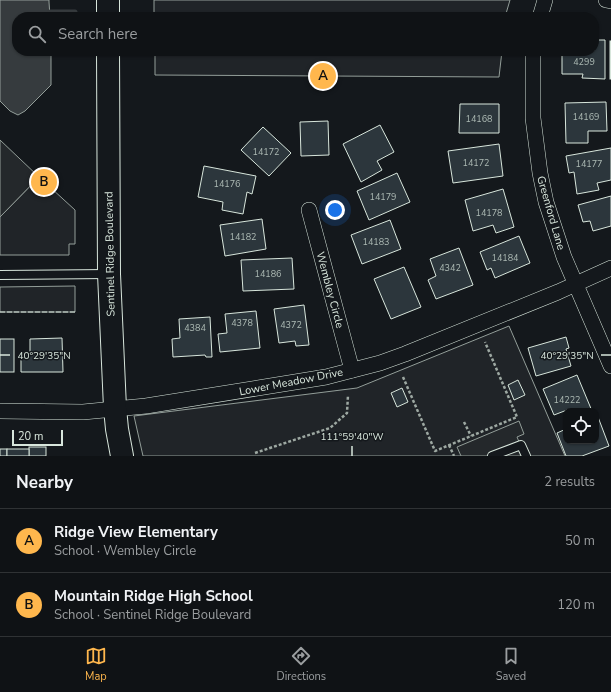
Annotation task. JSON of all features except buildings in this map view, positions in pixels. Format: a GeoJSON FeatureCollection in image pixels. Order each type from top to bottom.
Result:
{"type":"FeatureCollection","features":[{"type":"Feature","properties":{"kind":"main road"},"geometry":{"type":"LineString","coordinates":[[108,0],[108,12]]}},
{"type":"Feature","properties":{"kind":"main road","name":"Sentinel Ridge Boulevard"},"geometry":{"type":"LineString","coordinates":[[108,56],[109,274],[115,408],[122,456]]}},
{"type":"Feature","properties":{"kind":"street"},"geometry":{"type":"LineString","coordinates":[[541,12],[545,0]]}},
{"type":"Feature","properties":{"kind":"street"},"geometry":{"type":"LineString","coordinates":[[606,0],[611,1]]}},
{"type":"Feature","properties":{"kind":"street","name":"Greenford Lane"},"geometry":{"type":"LineString","coordinates":[[533,56],[533,118],[540,173],[554,229],[611,366]]}},
{"type":"Feature","properties":{"kind":"street","name":"Wembley Circle"},"geometry":{"type":"LineString","coordinates":[[309,210],[352,370]]}},
{"type":"Feature","properties":{"kind":"street","name":"Lower Meadow Drive"},"geometry":{"type":"LineString","coordinates":[[0,411],[83,412],[146,406],[326,377],[380,363],[405,354],[611,268]]}},
{"type":"Feature","properties":{"kind":"lane"},"geometry":{"type":"LineString","coordinates":[[0,275],[109,274]]}},
{"type":"Feature","properties":{"kind":"lane"},"geometry":{"type":"LineString","coordinates":[[492,456],[521,445],[526,456]]}},
{"type":"Feature","properties":{"kind":"path"},"geometry":{"type":"LineString","coordinates":[[403,377],[435,451],[517,417],[485,342]]}},
{"type":"Feature","properties":{"kind":"path"},"geometry":{"type":"LineString","coordinates":[[255,453],[330,428],[346,413],[348,395]]}},
{"type":"Feature","properties":{"kind":"path"},"geometry":{"type":"LineString","coordinates":[[464,422],[471,436]]}},
{"type":"Feature","properties":{"kind":"path"},"geometry":{"type":"LineString","coordinates":[[449,445],[454,456]]}},
{"type":"Feature","properties":{"kind":"shaded area"},"geometry":{"type":"Polygon","coordinates":[[[0,0],[49,0],[50,12],[12,12],[12,56],[51,56],[51,85],[25,111],[18,115],[10,111],[0,101],[0,0]]]}},
{"type":"Feature","properties":{"kind":"shaded area"},"geometry":{"type":"Polygon","coordinates":[[[154,0],[510,0],[506,12],[154,12],[154,0]]]}},
{"type":"Feature","properties":{"kind":"shaded area"},"geometry":{"type":"Polygon","coordinates":[[[155,56],[501,56],[499,77],[155,75],[155,56]]]}},
{"type":"Feature","properties":{"kind":"shaded area"},"geometry":{"type":"Polygon","coordinates":[[[0,140],[39,177],[0,217],[0,140]]]}},
{"type":"Feature","properties":{"kind":"shaded area"},"geometry":{"type":"Polygon","coordinates":[[[39,177],[75,210],[75,244],[69,244],[69,255],[0,255],[0,217],[39,177]]]}},
{"type":"Feature","properties":{"kind":"shaded area"},"geometry":{"type":"Polygon","coordinates":[[[75,286],[75,312],[0,312],[0,287],[75,286]]]}},
{"type":"Feature","properties":{"kind":"shaded area"},"geometry":{"type":"Polygon","coordinates":[[[509,326],[565,456],[143,456],[134,416],[357,388],[509,326]]]}},
{"type":"Feature","properties":{"kind":"shaded area"},"geometry":{"type":"Polygon","coordinates":[[[519,421],[524,434],[517,437],[525,456],[461,456],[457,447],[519,421]]]}},
{"type":"Feature","properties":{"kind":"waterway"},"geometry":{"type":"LineString","coordinates":[[50,12],[75,12]]}},
{"type":"Feature","properties":{"kind":"fence"},"geometry":{"type":"LineString","coordinates":[[0,312],[75,312]]}},
{"type":"Feature","properties":{"kind":"place","name":"Ridge View Elementary"},"geometry":{"type":"Point","coordinates":[323,76]}},
{"type":"Feature","properties":{"kind":"place","name":"Mountain Ridge High School"},"geometry":{"type":"Point","coordinates":[44,182]}}]}
